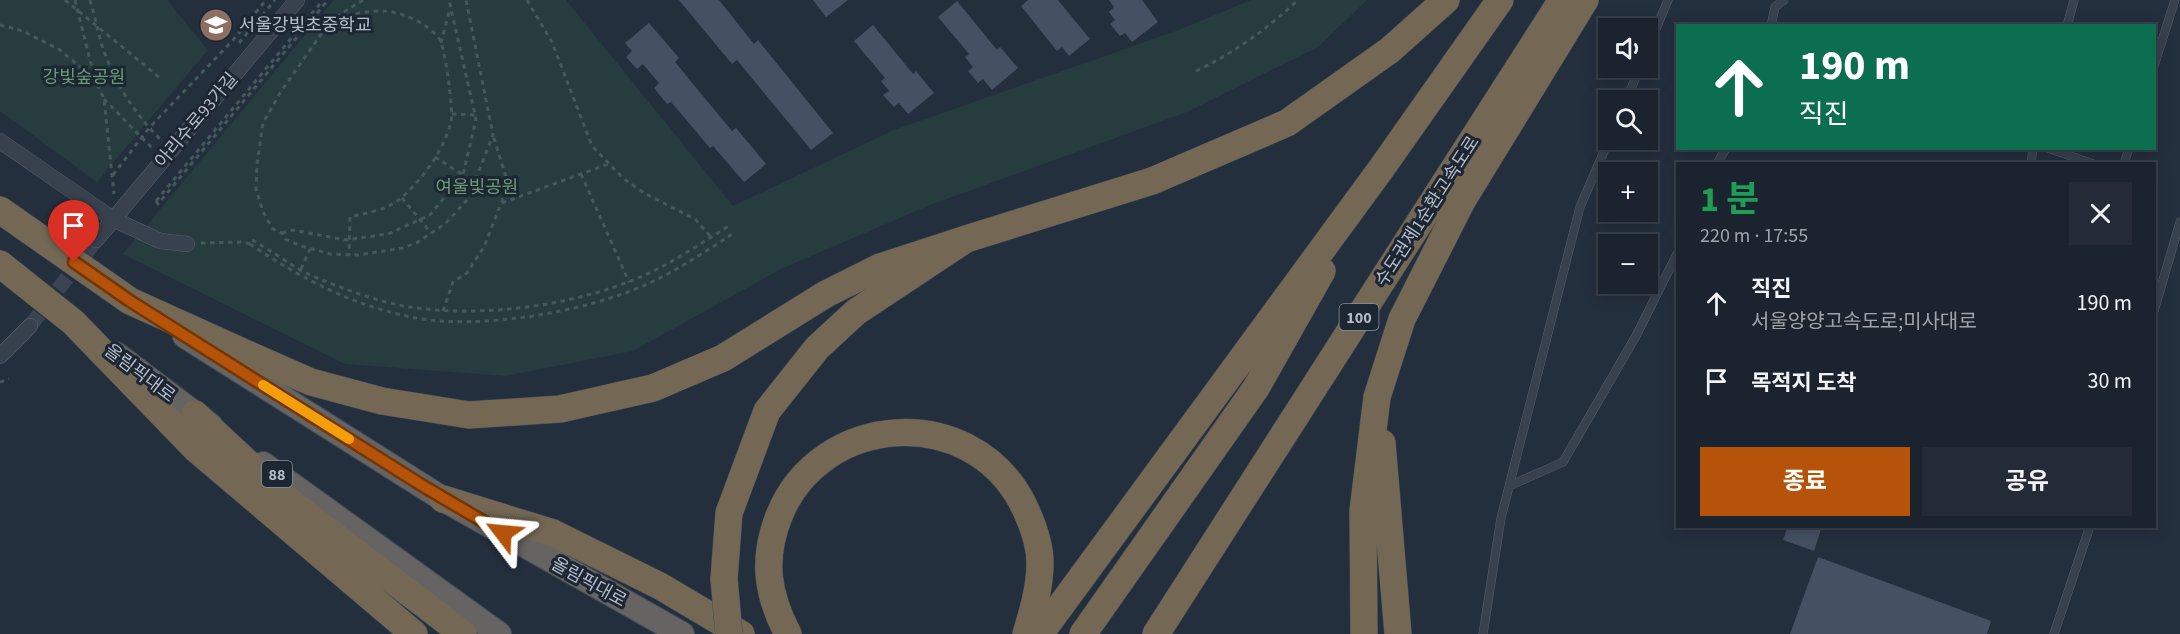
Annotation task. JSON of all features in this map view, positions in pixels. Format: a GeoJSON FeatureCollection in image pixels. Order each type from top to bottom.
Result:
{"type":"FeatureCollection","features":[{"type":"Feature","properties":{"kind":"highway"},"geometry":{"type":"LineString","coordinates":[[0,210],[130,301],[311,382],[382,401],[469,415],[560,409],[653,388],[723,358],[826,294],[880,267],[1152,181],[1287,123],[1390,50],[1446,0]]}},
{"type":"Feature","properties":{"kind":"highway"},"geometry":{"type":"LineString","coordinates":[[1040,634],[1381,169],[1500,0]]}},
{"type":"Feature","properties":{"kind":"highway","name":"수도권제1순환고속도로"},"geometry":{"type":"LineString","coordinates":[[1156,634],[1562,0]]}},
{"type":"Feature","properties":{"kind":"highway"},"geometry":{"type":"LineString","coordinates":[[1364,634],[1363,511],[1377,397],[1402,319],[1457,211],[1585,0]]}},
{"type":"Feature","properties":{"kind":"highway"},"geometry":{"type":"LineString","coordinates":[[1083,634],[1256,388],[1381,169]]}},
{"type":"Feature","properties":{"kind":"highway"},"geometry":{"type":"LineString","coordinates":[[729,634],[724,579],[729,513],[767,411],[817,348],[856,312],[966,239]]}},
{"type":"Feature","properties":{"kind":"highway"},"geometry":{"type":"LineString","coordinates":[[0,264],[73,322],[196,449],[414,634]]}},
{"type":"Feature","properties":{"kind":"highway","name":"올림픽대로"},"geometry":{"type":"LineString","coordinates":[[130,301],[443,499],[682,634]]}},
{"type":"Feature","properties":{"kind":"highway","name":"올림픽대로"},"geometry":{"type":"LineString","coordinates":[[73,322],[195,414],[499,634]]}},
{"type":"Feature","properties":{"kind":"highway"},"geometry":{"type":"LineString","coordinates":[[1377,397],[1390,510],[1398,634]]}},
{"type":"Feature","properties":{"kind":"highway"},"geometry":{"type":"LineString","coordinates":[[195,414],[285,498],[463,634]]}},
{"type":"Feature","properties":{"kind":"highway"},"geometry":{"type":"LineString","coordinates":[[788,634],[774,607],[768,570],[772,533],[786,498],[805,474],[853,442],[882,435],[910,432],[938,435],[968,445],[993,464],[1013,484],[1031,520],[1040,561],[1037,596],[1026,634]]}},
{"type":"Feature","properties":{"kind":"highway"},"geometry":{"type":"LineString","coordinates":[[443,499],[553,533],[660,586],[741,634]]}},
{"type":"Feature","properties":{"kind":"street","name":"아리수로93가길"},"geometry":{"type":"LineString","coordinates":[[96,240],[297,0]]}},
{"type":"Feature","properties":{"kind":"street"},"geometry":{"type":"LineString","coordinates":[[0,141],[113,219],[160,241],[187,244]]}},
{"type":"Feature","properties":{"kind":"street"},"geometry":{"type":"LineString","coordinates":[[4,347],[30,326]]}},
{"type":"Feature","properties":{"kind":"lane"},"geometry":{"type":"LineString","coordinates":[[1658,24],[1668,0]]}},
{"type":"Feature","properties":{"kind":"lane"},"geometry":{"type":"LineString","coordinates":[[1771,24],[1775,7],[1784,0]]}},
{"type":"Feature","properties":{"kind":"lane"},"geometry":{"type":"LineString","coordinates":[[2068,24],[2074,0]]}},
{"type":"Feature","properties":{"kind":"lane"},"geometry":{"type":"LineString","coordinates":[[2156,60],[2175,0]]}},
{"type":"Feature","properties":{"kind":"lane"},"geometry":{"type":"LineString","coordinates":[[1483,634],[1501,518],[1509,486],[1580,207],[1605,150]]}},
{"type":"Feature","properties":{"kind":"lane"},"geometry":{"type":"LineString","coordinates":[[2054,150],[2087,162]]}},
{"type":"Feature","properties":{"kind":"lane"},"geometry":{"type":"LineString","coordinates":[[2156,304],[2180,222]]}},
{"type":"Feature","properties":{"kind":"lane"},"geometry":{"type":"LineString","coordinates":[[1509,486],[1563,462],[1635,336],[1676,256]]}},
{"type":"Feature","properties":{"kind":"lane"},"geometry":{"type":"LineString","coordinates":[[2054,634],[2089,528]]}},
{"type":"Feature","properties":{"kind":"path"},"geometry":{"type":"LineString","coordinates":[[64,0],[160,78]]}},
{"type":"Feature","properties":{"kind":"path"},"geometry":{"type":"LineString","coordinates":[[75,0],[81,14],[95,80],[104,99],[114,194]]}},
{"type":"Feature","properties":{"kind":"path"},"geometry":{"type":"LineString","coordinates":[[90,0],[103,48],[120,87],[139,118],[160,139]]}},
{"type":"Feature","properties":{"kind":"path"},"geometry":{"type":"LineString","coordinates":[[113,176],[150,128],[233,40],[266,0]]}},
{"type":"Feature","properties":{"kind":"path"},"geometry":{"type":"LineString","coordinates":[[323,0],[156,201],[158,204],[328,0]]}},
{"type":"Feature","properties":{"kind":"path"},"geometry":{"type":"LineString","coordinates":[[363,0],[331,20],[263,123],[256,189],[263,212],[273,229],[282,233],[293,230],[347,240],[388,234],[430,215],[463,175],[475,115],[449,0]]}},
{"type":"Feature","properties":{"kind":"path"},"geometry":{"type":"LineString","coordinates":[[443,311],[453,282],[467,273],[484,247],[502,203],[507,180],[493,135],[466,0]]}},
{"type":"Feature","properties":{"kind":"path"},"geometry":{"type":"LineString","coordinates":[[527,0],[552,42],[592,146],[608,164],[644,194],[695,219],[711,237]]}},
{"type":"Feature","properties":{"kind":"path"},"geometry":{"type":"LineString","coordinates":[[1196,71],[1219,60],[1269,28],[1298,0]]}},
{"type":"Feature","properties":{"kind":"path"},"geometry":{"type":"LineString","coordinates":[[349,255],[347,240],[350,217],[376,210],[402,198],[435,157],[452,121],[441,44],[450,6]]}},
{"type":"Feature","properties":{"kind":"path"},"geometry":{"type":"LineString","coordinates":[[336,17],[384,10],[423,25],[441,44]]}},
{"type":"Feature","properties":{"kind":"path"},"geometry":{"type":"LineString","coordinates":[[0,25],[23,31],[60,50],[95,80]]}},
{"type":"Feature","properties":{"kind":"path"},"geometry":{"type":"LineString","coordinates":[[104,99],[152,148]]}},
{"type":"Feature","properties":{"kind":"path"},"geometry":{"type":"LineString","coordinates":[[452,114],[475,115]]}},
{"type":"Feature","properties":{"kind":"path"},"geometry":{"type":"LineString","coordinates":[[282,233],[285,239],[310,249],[349,255],[403,248],[445,224],[468,199],[493,135]]}},
{"type":"Feature","properties":{"kind":"path"},"geometry":{"type":"LineString","coordinates":[[435,157],[463,175]]}},
{"type":"Feature","properties":{"kind":"path"},"geometry":{"type":"LineString","coordinates":[[502,203],[608,164]]}},
{"type":"Feature","properties":{"kind":"path"},"geometry":{"type":"LineString","coordinates":[[581,174],[629,282]]}},
{"type":"Feature","properties":{"kind":"path"},"geometry":{"type":"LineString","coordinates":[[402,198],[431,233]]}},
{"type":"Feature","properties":{"kind":"path"},"geometry":{"type":"LineString","coordinates":[[250,244],[252,240],[312,276],[364,295],[407,307],[469,312],[532,306],[600,292],[629,282],[673,261],[729,226]]}},
{"type":"Feature","properties":{"kind":"path"},"geometry":{"type":"LineString","coordinates":[[187,244],[244,242],[287,269],[333,293],[412,318],[463,321],[534,318],[647,285],[734,233]]}},
{"type":"Feature","properties":{"kind":"path"},"geometry":{"type":"LineString","coordinates":[[301,269],[310,249]]}},
{"type":"Feature","properties":{"kind":"path"},"geometry":{"type":"LineString","coordinates":[[0,382],[9,379]]}},
{"type":"Feature","properties":{"kind":"green space","name":"강빛숲공원"},"geometry":{"type":"Polygon","coordinates":[[[0,0],[167,0],[208,50],[97,182],[0,111],[0,0]]]}},
{"type":"Feature","properties":{"kind":"green space","name":"여울빛공원"},"geometry":{"type":"Polygon","coordinates":[[[334,0],[566,0],[733,206],[894,130],[1176,31],[1251,0],[1367,0],[1318,47],[1187,112],[930,205],[781,269],[633,351],[506,376],[345,364],[123,254],[334,0]]]}},
{"type":"Feature","properties":{"kind":"building"},"geometry":{"type":"Polygon","coordinates":[[[679,0],[719,0],[754,44],[758,40],[833,133],[811,150],[737,60],[732,64],[679,0]]]}},
{"type":"Feature","properties":{"kind":"building"},"geometry":{"type":"Polygon","coordinates":[[[813,0],[848,0],[826,17],[813,0]]]}},
{"type":"Feature","properties":{"kind":"building"},"geometry":{"type":"Polygon","coordinates":[[[1028,0],[1058,0],[1090,39],[1069,56],[1062,47],[1057,51],[1021,6],[1028,0]]]}},
{"type":"Feature","properties":{"kind":"building"},"geometry":{"type":"Polygon","coordinates":[[[1109,0],[1142,0],[1158,22],[1132,42],[1125,33],[1120,36],[1110,24],[1115,20],[1109,12],[1114,7],[1109,0]]]}},
{"type":"Feature","properties":{"kind":"building"},"geometry":{"type":"Polygon","coordinates":[[[957,1],[997,50],[1000,47],[1018,68],[992,90],[983,79],[978,83],[968,71],[973,67],[965,57],[969,54],[938,17],[957,1]]]}},
{"type":"Feature","properties":{"kind":"building"},"geometry":{"type":"Polygon","coordinates":[[[649,23],[679,58],[675,62],[732,131],[736,128],[766,164],[744,182],[713,146],[710,148],[671,102],[667,104],[654,88],[659,83],[643,64],[637,69],[626,57],[632,51],[625,43],[649,23]]]}},
{"type":"Feature","properties":{"kind":"building"},"geometry":{"type":"Polygon","coordinates":[[[873,25],[913,74],[916,71],[934,93],[908,114],[899,103],[894,107],[883,95],[889,91],[881,81],[885,78],[854,41],[873,25]]]}},
{"type":"Feature","properties":{"kind":"building"},"geometry":{"type":"Polygon","coordinates":[[[1787,528],[1821,528],[1814,551],[1783,540],[1787,528]]]}},
{"type":"Feature","properties":{"kind":"building"},"geometry":{"type":"Polygon","coordinates":[[[1818,557],[1991,621],[1987,634],[1790,634],[1818,557]]]}},
{"type":"Feature","properties":{"kind":"tunnel"},"geometry":{"type":"LineString","coordinates":[[30,326],[96,240]]}},
{"type":"Feature","properties":{"kind":"slow traffic"},"geometry":{"type":"LineString","coordinates":[[263,385],[349,439]]}},
{"type":"Feature","properties":{"kind":"place","name":"서울강빛초중학교"},"geometry":{"type":"Point","coordinates":[216,25]}},
{"type":"Feature","properties":{"kind":"route"},"geometry":{"type":"LineString","coordinates":[[74,262],[130,301],[443,499],[503,533]]}}]}
